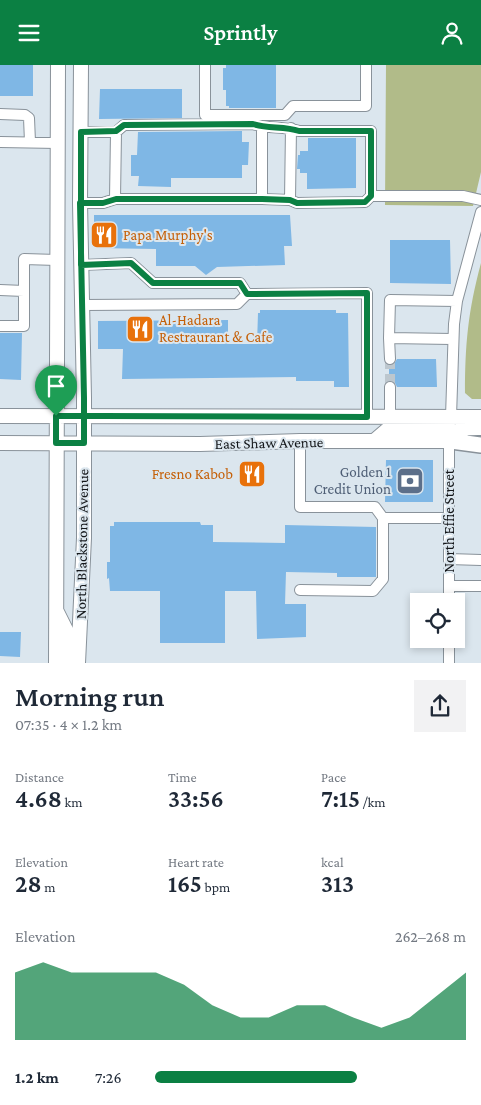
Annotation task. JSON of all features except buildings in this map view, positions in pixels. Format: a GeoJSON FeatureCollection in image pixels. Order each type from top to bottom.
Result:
{"type":"FeatureCollection","features":[{"type":"Feature","properties":{"kind":"highway"},"geometry":{"type":"LineString","coordinates":[[450,441],[481,445]]}},
{"type":"Feature","properties":{"kind":"main road","name":"North Blackstone Avenue"},"geometry":{"type":"LineString","coordinates":[[56,663],[58,65]]}},
{"type":"Feature","properties":{"kind":"main road","name":"North Blackstone Avenue"},"geometry":{"type":"LineString","coordinates":[[78,663],[84,538],[80,203],[81,65]]}},
{"type":"Feature","properties":{"kind":"main road","name":"East Shaw Avenue"},"geometry":{"type":"LineString","coordinates":[[0,416],[481,417]]}},
{"type":"Feature","properties":{"kind":"main road"},"geometry":{"type":"LineString","coordinates":[[374,441],[388,429],[445,427],[451,417]]}},
{"type":"Feature","properties":{"kind":"main road"},"geometry":{"type":"LineString","coordinates":[[450,441],[452,435],[458,430],[481,428]]}},
{"type":"Feature","properties":{"kind":"main road","name":"East Shaw Avenue"},"geometry":{"type":"LineString","coordinates":[[0,443],[200,444],[300,441],[481,441]]}},
{"type":"Feature","properties":{"kind":"main road"},"geometry":{"type":"LineString","coordinates":[[56,609],[66,630],[66,663]]}},
{"type":"Feature","properties":{"kind":"street"},"geometry":{"type":"LineString","coordinates":[[206,65],[205,115],[285,115],[294,106],[366,106],[366,65]]}},
{"type":"Feature","properties":{"kind":"street"},"geometry":{"type":"LineString","coordinates":[[0,114],[25,115],[28,118],[30,142]]}},
{"type":"Feature","properties":{"kind":"street"},"geometry":{"type":"LineString","coordinates":[[80,203],[103,203],[116,199],[262,199],[290,200],[297,203],[365,202],[371,196],[371,131],[299,131],[291,128],[262,127],[253,124],[124,125],[116,131],[81,132]]}},
{"type":"Feature","properties":{"kind":"street"},"geometry":{"type":"LineString","coordinates":[[262,127],[262,199]]}},
{"type":"Feature","properties":{"kind":"street"},"geometry":{"type":"LineString","coordinates":[[290,200],[291,128]]}},
{"type":"Feature","properties":{"kind":"street"},"geometry":{"type":"LineString","coordinates":[[116,131],[116,199]]}},
{"type":"Feature","properties":{"kind":"street"},"geometry":{"type":"LineString","coordinates":[[0,142],[58,143]]}},
{"type":"Feature","properties":{"kind":"street"},"geometry":{"type":"LineString","coordinates":[[371,196],[463,196],[481,200]]}},
{"type":"Feature","properties":{"kind":"street"},"geometry":{"type":"LineString","coordinates":[[451,417],[452,339],[457,301],[481,212]]}},
{"type":"Feature","properties":{"kind":"street"},"geometry":{"type":"LineString","coordinates":[[0,325],[24,326],[24,259],[56,260]]}},
{"type":"Feature","properties":{"kind":"street"},"geometry":{"type":"LineString","coordinates":[[81,265],[131,263],[153,283],[240,283],[247,294]]}},
{"type":"Feature","properties":{"kind":"street"},"geometry":{"type":"LineString","coordinates":[[0,290],[24,291]]}},
{"type":"Feature","properties":{"kind":"street"},"geometry":{"type":"LineString","coordinates":[[82,305],[237,304],[247,294],[367,293],[367,417]]}},
{"type":"Feature","properties":{"kind":"street"},"geometry":{"type":"LineString","coordinates":[[390,359],[390,300],[457,301]]}},
{"type":"Feature","properties":{"kind":"street"},"geometry":{"type":"LineString","coordinates":[[389,338],[452,339]]}},
{"type":"Feature","properties":{"kind":"street"},"geometry":{"type":"LineString","coordinates":[[390,387],[390,417]]}},
{"type":"Feature","properties":{"kind":"street"},"geometry":{"type":"LineString","coordinates":[[300,441],[300,507],[375,507],[383,518],[383,579],[372,591],[300,590]]}},
{"type":"Feature","properties":{"kind":"street","name":"North Effie Street"},"geometry":{"type":"LineString","coordinates":[[449,593],[450,441]]}},
{"type":"Feature","properties":{"kind":"street"},"geometry":{"type":"LineString","coordinates":[[383,518],[449,518]]}},
{"type":"Feature","properties":{"kind":"street"},"geometry":{"type":"LineString","coordinates":[[449,559],[481,559]]}},
{"type":"Feature","properties":{"kind":"street"},"geometry":{"type":"LineString","coordinates":[[449,586],[481,586]]}},
{"type":"Feature","properties":{"kind":"street"},"geometry":{"type":"LineString","coordinates":[[449,648],[449,663]]}},
{"type":"Feature","properties":{"kind":"green space"},"geometry":{"type":"Polygon","coordinates":[[[386,65],[481,65],[481,172],[473,206],[385,205],[386,65]]]}},
{"type":"Feature","properties":{"kind":"green space"},"geometry":{"type":"Polygon","coordinates":[[[481,263],[481,399],[472,399],[465,393],[467,343],[470,313],[481,263]]]}},
{"type":"Feature","properties":{"kind":"tunnel"},"geometry":{"type":"LineString","coordinates":[[390,359],[390,387]]}},
{"type":"Feature","properties":{"kind":"place","name":"Papa Murphy's"},"geometry":{"type":"Point","coordinates":[104,235]}},
{"type":"Feature","properties":{"kind":"place","name":"Al-Hadara Restraurant & Cafe"},"geometry":{"type":"Point","coordinates":[140,329]}},
{"type":"Feature","properties":{"kind":"place","name":"Fresno Kabob"},"geometry":{"type":"Point","coordinates":[252,474]}},
{"type":"Feature","properties":{"kind":"place","name":"Golden 1 Credit Union"},"geometry":{"type":"Point","coordinates":[410,481]}},
{"type":"Feature","properties":{"kind":"route"},"geometry":{"type":"LineString","coordinates":[[56,416],[56,443],[84,443],[84,416],[84,398],[83,320],[81,265],[80,203],[103,203],[116,199],[262,199],[290,200],[297,203],[365,202],[371,196],[371,131],[299,131],[291,128],[262,127],[253,124],[124,125],[116,131],[81,132],[80,203],[81,265],[131,263],[153,283],[240,283],[247,294],[367,293],[367,417],[248,417],[102,416],[84,416],[56,416]]}}]}
